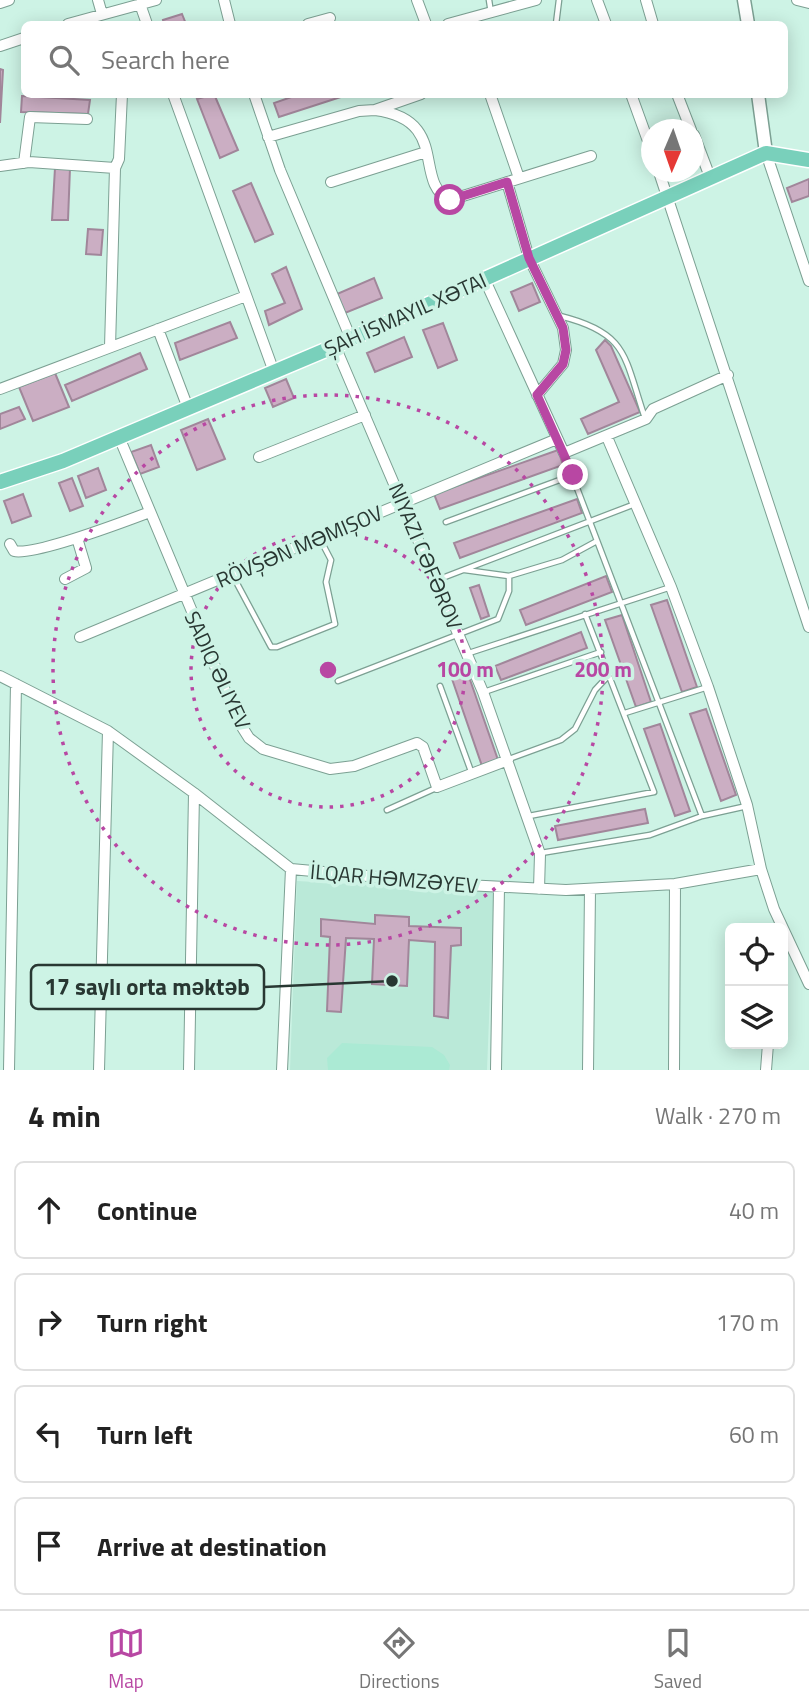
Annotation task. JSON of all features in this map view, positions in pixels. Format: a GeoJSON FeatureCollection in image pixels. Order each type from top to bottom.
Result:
{"type":"FeatureCollection","features":[{"type":"Feature","properties":{"kind":"main road"},"geometry":{"type":"LineString","coordinates":[[0,482],[63,461],[335,346],[667,195],[766,153],[809,160]]}},
{"type":"Feature","properties":{"kind":"street"},"geometry":{"type":"LineString","coordinates":[[0,3],[9,0]]}},
{"type":"Feature","properties":{"kind":"street"},"geometry":{"type":"LineString","coordinates":[[98,0],[102,14]]}},
{"type":"Feature","properties":{"kind":"street"},"geometry":{"type":"LineString","coordinates":[[78,21],[156,0]]}},
{"type":"Feature","properties":{"kind":"street"},"geometry":{"type":"LineString","coordinates":[[224,0],[229,21]]}},
{"type":"Feature","properties":{"kind":"street"},"geometry":{"type":"LineString","coordinates":[[417,0],[425,21]]}},
{"type":"Feature","properties":{"kind":"street"},"geometry":{"type":"LineString","coordinates":[[460,21],[536,0]]}},
{"type":"Feature","properties":{"kind":"street"},"geometry":{"type":"LineString","coordinates":[[597,0],[605,21]]}},
{"type":"Feature","properties":{"kind":"street"},"geometry":{"type":"LineString","coordinates":[[646,0],[652,21]]}},
{"type":"Feature","properties":{"kind":"street"},"geometry":{"type":"LineString","coordinates":[[744,0],[748,21]]}},
{"type":"Feature","properties":{"kind":"street"},"geometry":{"type":"LineString","coordinates":[[797,0],[809,3]]}},
{"type":"Feature","properties":{"kind":"street"},"geometry":{"type":"LineString","coordinates":[[140,4],[146,21]]}},
{"type":"Feature","properties":{"kind":"street"},"geometry":{"type":"LineString","coordinates":[[319,21],[330,18]]}},
{"type":"Feature","properties":{"kind":"street"},"geometry":{"type":"LineString","coordinates":[[0,46],[21,39]]}},
{"type":"Feature","properties":{"kind":"street"},"geometry":{"type":"LineString","coordinates":[[110,347],[115,168],[119,159],[122,98]]}},
{"type":"Feature","properties":{"kind":"street"},"geometry":{"type":"LineString","coordinates":[[174,98],[274,372]]}},
{"type":"Feature","properties":{"kind":"street"},"geometry":{"type":"LineString","coordinates":[[255,98],[268,137],[351,339]]}},
{"type":"Feature","properties":{"kind":"street"},"geometry":{"type":"LineString","coordinates":[[375,110],[410,98]]}},
{"type":"Feature","properties":{"kind":"street"},"geometry":{"type":"LineString","coordinates":[[491,98],[519,178]]}},
{"type":"Feature","properties":{"kind":"street"},"geometry":{"type":"LineString","coordinates":[[632,98],[641,122]]}},
{"type":"Feature","properties":{"kind":"street"},"geometry":{"type":"LineString","coordinates":[[679,98],[687,119]]}},
{"type":"Feature","properties":{"kind":"street"},"geometry":{"type":"LineString","coordinates":[[759,98],[766,153],[809,281]]}},
{"type":"Feature","properties":{"kind":"street"},"geometry":{"type":"LineString","coordinates":[[268,137],[359,111],[396,113],[410,119],[418,129],[439,190],[450,200],[591,156]]}},
{"type":"Feature","properties":{"kind":"street"},"geometry":{"type":"LineString","coordinates":[[24,163],[30,117],[87,119]]}},
{"type":"Feature","properties":{"kind":"street"},"geometry":{"type":"LineString","coordinates":[[331,182],[426,152]]}},
{"type":"Feature","properties":{"kind":"street"},"geometry":{"type":"LineString","coordinates":[[704,161],[710,177]]}},
{"type":"Feature","properties":{"kind":"street"},"geometry":{"type":"LineString","coordinates":[[0,166],[24,163],[115,168]]}},
{"type":"Feature","properties":{"kind":"street"},"geometry":{"type":"LineString","coordinates":[[507,182],[529,258],[563,328],[566,350],[563,364],[537,395]]}},
{"type":"Feature","properties":{"kind":"street"},"geometry":{"type":"LineString","coordinates":[[662,182],[809,627]]}},
{"type":"Feature","properties":{"kind":"street"},"geometry":{"type":"LineString","coordinates":[[484,278],[564,453],[646,419],[653,409],[728,375]]}},
{"type":"Feature","properties":{"kind":"street"},"geometry":{"type":"LineString","coordinates":[[0,389],[246,296]]}},
{"type":"Feature","properties":{"kind":"street"},"geometry":{"type":"LineString","coordinates":[[158,328],[188,408]]}},
{"type":"Feature","properties":{"kind":"street","name":"NIYAZI CƏFƏROV"},"geometry":{"type":"LineString","coordinates":[[335,346],[484,692],[540,854],[539,889]]}},
{"type":"Feature","properties":{"kind":"street"},"geometry":{"type":"LineString","coordinates":[[259,457],[365,415]]}},
{"type":"Feature","properties":{"kind":"street"},"geometry":{"type":"LineString","coordinates":[[120,437],[237,719],[249,738],[263,749],[330,769],[354,766],[417,743],[423,747],[437,787],[508,760]]}},
{"type":"Feature","properties":{"kind":"street"},"geometry":{"type":"LineString","coordinates":[[607,437],[671,587],[708,687],[747,806],[761,869],[774,909],[809,984]]}},
{"type":"Feature","properties":{"kind":"street","name":"RÖVŞƏN MƏMIŞOV"},"geometry":{"type":"LineString","coordinates":[[80,637],[557,439]]}},
{"type":"Feature","properties":{"kind":"street"},"geometry":{"type":"LineString","coordinates":[[10,544],[11,548],[19,552],[77,538],[150,512]]}},
{"type":"Feature","properties":{"kind":"street"},"geometry":{"type":"LineString","coordinates":[[65,579],[85,571],[77,538]]}},
{"type":"Feature","properties":{"kind":"street","name":"İLQAR HƏMZƏYEV"},"geometry":{"type":"LineString","coordinates":[[0,676],[108,731],[194,793],[291,869],[539,889],[675,884],[761,869]]}},
{"type":"Feature","properties":{"kind":"street"},"geometry":{"type":"LineString","coordinates":[[9,1070],[16,684]]}},
{"type":"Feature","properties":{"kind":"street"},"geometry":{"type":"LineString","coordinates":[[99,1070],[108,731]]}},
{"type":"Feature","properties":{"kind":"street"},"geometry":{"type":"LineString","coordinates":[[189,1070],[194,793]]}},
{"type":"Feature","properties":{"kind":"street"},"geometry":{"type":"LineString","coordinates":[[282,1070],[291,869]]}},
{"type":"Feature","properties":{"kind":"street"},"geometry":{"type":"LineString","coordinates":[[674,1070],[675,884]]}},
{"type":"Feature","properties":{"kind":"street"},"geometry":{"type":"LineString","coordinates":[[496,1070],[499,887]]}},
{"type":"Feature","properties":{"kind":"street"},"geometry":{"type":"LineString","coordinates":[[588,1070],[590,889]]}},
{"type":"Feature","properties":{"kind":"street"},"geometry":{"type":"LineString","coordinates":[[773,923],[774,909]]}},
{"type":"Feature","properties":{"kind":"street"},"geometry":{"type":"LineString","coordinates":[[766,1070],[768,1049]]}},
{"type":"Feature","properties":{"kind":"lane"},"geometry":{"type":"LineString","coordinates":[[489,0],[491,13]]}},
{"type":"Feature","properties":{"kind":"lane"},"geometry":{"type":"LineString","coordinates":[[556,21],[559,0]]}},
{"type":"Feature","properties":{"kind":"lane"},"geometry":{"type":"LineString","coordinates":[[556,315],[603,330],[613,338],[625,359],[646,419]]}},
{"type":"Feature","properties":{"kind":"lane"},"geometry":{"type":"LineString","coordinates":[[564,453],[702,816]]}},
{"type":"Feature","properties":{"kind":"lane"},"geometry":{"type":"LineString","coordinates":[[446,522],[573,475]]}},
{"type":"Feature","properties":{"kind":"lane"},"geometry":{"type":"LineString","coordinates":[[436,580],[635,504]]}},
{"type":"Feature","properties":{"kind":"lane"},"geometry":{"type":"LineString","coordinates":[[233,575],[271,647],[277,648],[335,624],[326,582],[331,560],[320,538]]}},
{"type":"Feature","properties":{"kind":"lane"},"geometry":{"type":"LineString","coordinates":[[463,570],[509,576],[562,560],[597,541]]}},
{"type":"Feature","properties":{"kind":"lane"},"geometry":{"type":"LineString","coordinates":[[338,681],[498,619],[505,607],[509,576]]}},
{"type":"Feature","properties":{"kind":"lane"},"geometry":{"type":"LineString","coordinates":[[468,653],[671,587]]}},
{"type":"Feature","properties":{"kind":"lane"},"geometry":{"type":"LineString","coordinates":[[529,816],[654,792],[585,614]]}},
{"type":"Feature","properties":{"kind":"lane"},"geometry":{"type":"LineString","coordinates":[[484,692],[601,652]]}},
{"type":"Feature","properties":{"kind":"lane"},"geometry":{"type":"LineString","coordinates":[[508,760],[561,740],[575,729],[595,690],[610,674]]}},
{"type":"Feature","properties":{"kind":"lane"},"geometry":{"type":"LineString","coordinates":[[440,686],[472,774]]}},
{"type":"Feature","properties":{"kind":"lane"},"geometry":{"type":"LineString","coordinates":[[625,713],[708,687]]}},
{"type":"Feature","properties":{"kind":"lane"},"geometry":{"type":"LineString","coordinates":[[387,810],[437,787]]}},
{"type":"Feature","properties":{"kind":"lane"},"geometry":{"type":"LineString","coordinates":[[540,854],[650,835],[702,816],[747,806]]}},
{"type":"Feature","properties":{"kind":"shaded area"},"geometry":{"type":"Polygon","coordinates":[[[297,881],[494,892],[487,1070],[290,1070],[297,881]]]}},
{"type":"Feature","properties":{"kind":"shaded area"},"geometry":{"type":"Polygon","coordinates":[[[342,1043],[432,1047],[444,1055],[450,1065],[449,1070],[328,1070],[327,1058],[342,1043]]]}},
{"type":"Feature","properties":{"kind":"building"},"geometry":{"type":"Polygon","coordinates":[[[182,14],[185,21],[163,21],[182,14]]]}},
{"type":"Feature","properties":{"kind":"building"},"geometry":{"type":"Polygon","coordinates":[[[0,69],[3,70],[0,123],[0,69]]]}},
{"type":"Feature","properties":{"kind":"building"},"geometry":{"type":"Polygon","coordinates":[[[22,98],[90,100],[88,114],[21,112],[22,98]]]}},
{"type":"Feature","properties":{"kind":"building"},"geometry":{"type":"Polygon","coordinates":[[[216,98],[238,150],[220,158],[197,99],[216,98]]]}},
{"type":"Feature","properties":{"kind":"building"},"geometry":{"type":"Polygon","coordinates":[[[288,98],[338,98],[279,117],[274,103],[288,98]]]}},
{"type":"Feature","properties":{"kind":"building"},"geometry":{"type":"Polygon","coordinates":[[[55,168],[70,168],[68,220],[52,220],[55,168]]]}},
{"type":"Feature","properties":{"kind":"building"},"geometry":{"type":"Polygon","coordinates":[[[809,179],[809,196],[792,202],[787,188],[809,179]]]}},
{"type":"Feature","properties":{"kind":"building"},"geometry":{"type":"Polygon","coordinates":[[[251,183],[273,234],[255,242],[233,191],[251,183]]]}},
{"type":"Feature","properties":{"kind":"building"},"geometry":{"type":"Polygon","coordinates":[[[88,229],[103,230],[101,255],[86,254],[88,229]]]}},
{"type":"Feature","properties":{"kind":"building"},"geometry":{"type":"Polygon","coordinates":[[[286,267],[302,309],[269,325],[265,311],[285,303],[272,274],[286,267]]]}},
{"type":"Feature","properties":{"kind":"building"},"geometry":{"type":"Polygon","coordinates":[[[374,278],[382,298],[345,313],[337,294],[374,278]]]}},
{"type":"Feature","properties":{"kind":"building"},"geometry":{"type":"Polygon","coordinates":[[[532,283],[540,302],[519,311],[511,292],[532,283]]]}},
{"type":"Feature","properties":{"kind":"building"},"geometry":{"type":"Polygon","coordinates":[[[230,322],[237,338],[180,360],[175,343],[230,322]]]}},
{"type":"Feature","properties":{"kind":"building"},"geometry":{"type":"Polygon","coordinates":[[[443,323],[457,360],[438,368],[423,330],[443,323]]]}},
{"type":"Feature","properties":{"kind":"building"},"geometry":{"type":"Polygon","coordinates":[[[404,337],[412,357],[375,372],[367,353],[404,337]]]}},
{"type":"Feature","properties":{"kind":"building"},"geometry":{"type":"Polygon","coordinates":[[[605,340],[611,346],[640,412],[588,434],[581,419],[619,402],[596,350],[605,340]]]}},
{"type":"Feature","properties":{"kind":"building"},"geometry":{"type":"Polygon","coordinates":[[[140,353],[147,369],[72,401],[65,385],[140,353]]]}},
{"type":"Feature","properties":{"kind":"building"},"geometry":{"type":"Polygon","coordinates":[[[55,373],[69,407],[33,421],[19,387],[55,373]]]}},
{"type":"Feature","properties":{"kind":"building"},"geometry":{"type":"Polygon","coordinates":[[[286,379],[294,398],[273,407],[265,388],[286,379]]]}},
{"type":"Feature","properties":{"kind":"building"},"geometry":{"type":"Polygon","coordinates":[[[19,407],[25,419],[0,429],[0,414],[19,407]]]}},
{"type":"Feature","properties":{"kind":"building"},"geometry":{"type":"Polygon","coordinates":[[[208,419],[225,459],[197,470],[181,430],[208,419]]]}},
{"type":"Feature","properties":{"kind":"building"},"geometry":{"type":"Polygon","coordinates":[[[151,445],[159,467],[140,474],[131,452],[151,445]]]}},
{"type":"Feature","properties":{"kind":"building"},"geometry":{"type":"Polygon","coordinates":[[[558,450],[563,465],[440,509],[434,494],[558,450]]]}},
{"type":"Feature","properties":{"kind":"building"},"geometry":{"type":"Polygon","coordinates":[[[98,468],[106,490],[86,498],[78,476],[98,468]]]}},
{"type":"Feature","properties":{"kind":"building"},"geometry":{"type":"Polygon","coordinates":[[[72,478],[83,506],[70,511],[59,483],[72,478]]]}},
{"type":"Feature","properties":{"kind":"building"},"geometry":{"type":"Polygon","coordinates":[[[23,494],[31,516],[12,523],[4,501],[23,494]]]}},
{"type":"Feature","properties":{"kind":"building"},"geometry":{"type":"Polygon","coordinates":[[[577,499],[582,513],[460,558],[454,543],[577,499]]]}},
{"type":"Feature","properties":{"kind":"building"},"geometry":{"type":"Polygon","coordinates":[[[606,576],[612,592],[526,625],[520,610],[606,576]]]}},
{"type":"Feature","properties":{"kind":"building"},"geometry":{"type":"Polygon","coordinates":[[[479,585],[489,616],[481,619],[470,588],[479,585]]]}},
{"type":"Feature","properties":{"kind":"building"},"geometry":{"type":"Polygon","coordinates":[[[667,600],[697,687],[682,692],[651,605],[667,600]]]}},
{"type":"Feature","properties":{"kind":"building"},"geometry":{"type":"Polygon","coordinates":[[[622,615],[651,702],[636,707],[605,620],[622,615]]]}},
{"type":"Feature","properties":{"kind":"building"},"geometry":{"type":"Polygon","coordinates":[[[581,632],[587,648],[501,680],[495,666],[581,632]]]}},
{"type":"Feature","properties":{"kind":"building"},"geometry":{"type":"Polygon","coordinates":[[[468,674],[498,760],[482,766],[452,679],[468,674]]]}},
{"type":"Feature","properties":{"kind":"building"},"geometry":{"type":"Polygon","coordinates":[[[706,709],[736,795],[721,801],[690,714],[706,709]]]}},
{"type":"Feature","properties":{"kind":"building"},"geometry":{"type":"Polygon","coordinates":[[[660,724],[690,811],[675,816],[644,729],[660,724]]]}},
{"type":"Feature","properties":{"kind":"building"},"geometry":{"type":"Polygon","coordinates":[[[645,809],[648,823],[558,840],[555,826],[645,809]]]}},
{"type":"Feature","properties":{"kind":"building"},"geometry":{"type":"Polygon","coordinates":[[[375,915],[409,917],[409,926],[461,928],[461,945],[451,946],[448,1018],[434,1016],[435,942],[409,940],[407,986],[372,984],[374,939],[346,938],[341,1012],[327,1011],[330,937],[321,936],[321,919],[375,924],[375,915]]]}},
{"type":"Feature","properties":{"kind":"place","name":"17 saylı orta məktəb"},"geometry":{"type":"Point","coordinates":[392,981]}},
{"type":"Feature","properties":{"kind":"route"},"geometry":{"type":"LineString","coordinates":[[450,200],[507,182],[529,258],[563,328],[566,350],[563,364],[537,395],[573,475]]}}]}
